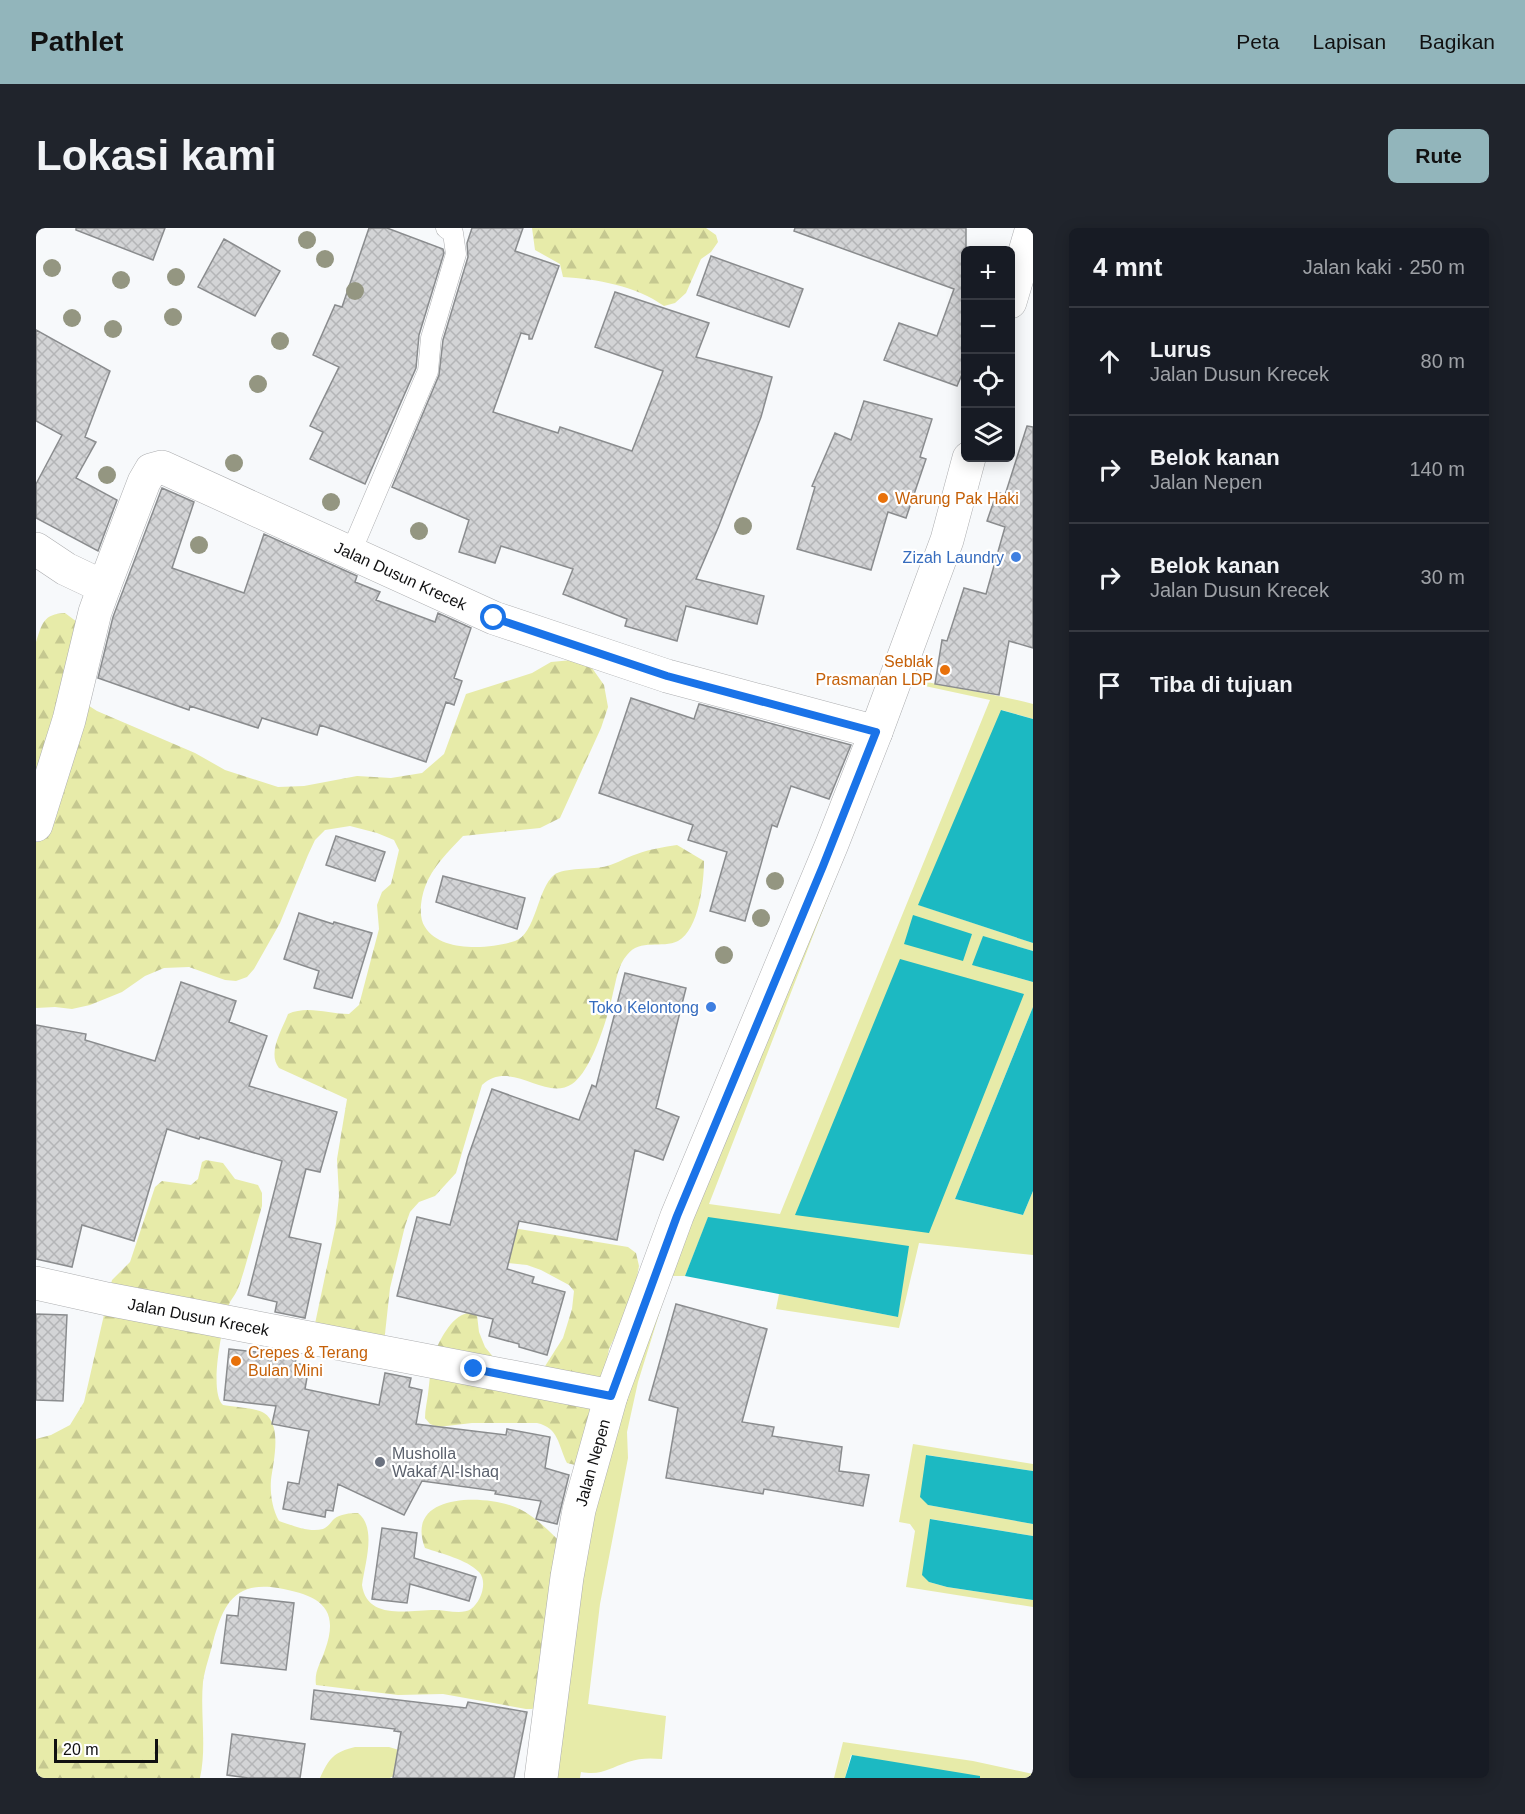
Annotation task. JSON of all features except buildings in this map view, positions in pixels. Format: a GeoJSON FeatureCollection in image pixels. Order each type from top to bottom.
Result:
{"type":"FeatureCollection","features":[{"type":"Feature","properties":{"kind":"street"},"geometry":{"type":"LineString","coordinates":[[1012,300],[1032,228]]}},
{"type":"Feature","properties":{"kind":"street","name":"Jalan Nepen"},"geometry":{"type":"LineString","coordinates":[[541,1778],[567,1577],[579,1510],[611,1396],[677,1216],[823,866],[876,732],[947,540],[968,462]]}},
{"type":"Feature","properties":{"kind":"street","name":"Jalan Dusun Krecek"},"geometry":{"type":"LineString","coordinates":[[104,587],[144,482],[151,470],[162,467],[494,618],[667,676],[876,732]]}},
{"type":"Feature","properties":{"kind":"street"},"geometry":{"type":"LineString","coordinates":[[36,549],[66,569],[104,587],[95,612],[69,720],[36,825]]}},
{"type":"Feature","properties":{"kind":"street","name":"Jalan Dusun Krecek"},"geometry":{"type":"LineString","coordinates":[[36,1283],[107,1299],[611,1396]]}},
{"type":"Feature","properties":{"kind":"lane"},"geometry":{"type":"LineString","coordinates":[[351,552],[428,371],[431,338],[456,254],[453,233],[446,228]]}},
{"type":"Feature","properties":{"kind":"green space"},"geometry":{"type":"Polygon","coordinates":[[[532,228],[706,228],[716,235],[718,242],[711,252],[701,259],[686,293],[675,303],[664,306],[641,293],[616,285],[563,277],[560,264],[535,250],[532,228]]]}},
{"type":"Feature","properties":{"kind":"green space"},"geometry":{"type":"Polygon","coordinates":[[[65,613],[81,625],[83,702],[97,711],[195,753],[225,770],[278,787],[304,786],[357,776],[391,778],[422,773],[444,754],[466,694],[532,673],[551,662],[572,660],[592,668],[604,685],[608,707],[601,728],[560,818],[540,828],[463,836],[436,866],[422,896],[423,923],[432,935],[442,941],[454,945],[480,947],[505,944],[522,937],[528,930],[548,882],[559,872],[607,866],[642,852],[677,845],[704,861],[699,905],[691,927],[678,941],[645,945],[632,950],[621,963],[598,1042],[586,1068],[579,1077],[572,1084],[562,1088],[551,1088],[504,1076],[493,1078],[482,1085],[456,1173],[435,1196],[419,1202],[410,1212],[390,1288],[383,1352],[312,1338],[336,1224],[339,1196],[337,1159],[347,1099],[279,1068],[274,1055],[288,1014],[310,1010],[349,1014],[359,1005],[379,929],[377,905],[382,892],[391,884],[399,850],[394,840],[377,833],[350,826],[325,830],[315,840],[280,923],[254,969],[247,977],[236,981],[225,980],[189,967],[164,968],[145,976],[122,992],[90,1005],[72,1009],[36,1008],[36,642],[44,621],[52,615],[65,613]]]}},
{"type":"Feature","properties":{"kind":"green space"},"geometry":{"type":"Polygon","coordinates":[[[897,675],[1033,704],[1033,719],[1002,710],[919,905],[1033,943],[1033,951],[983,937],[973,965],[1033,982],[1033,1007],[955,1199],[1023,1215],[1033,1191],[1033,1255],[919,1243],[899,1328],[776,1309],[779,1294],[898,1317],[708,1218],[685,1276],[671,1276],[638,1382],[627,1432],[628,1458],[600,1604],[588,1704],[666,1716],[662,1759],[640,1759],[600,1772],[581,1772],[580,1778],[541,1778],[579,1510],[897,675]],[[911,683],[709,1204],[780,1214],[990,700],[911,683]]]}},
{"type":"Feature","properties":{"kind":"green space"},"geometry":{"type":"Polygon","coordinates":[[[206,1160],[223,1163],[235,1179],[258,1185],[262,1193],[262,1206],[245,1266],[238,1288],[230,1302],[224,1324],[218,1356],[217,1386],[223,1405],[261,1411],[270,1419],[275,1435],[271,1490],[273,1506],[279,1521],[301,1528],[318,1530],[328,1526],[339,1516],[358,1513],[364,1519],[368,1537],[362,1585],[372,1604],[391,1611],[459,1612],[471,1609],[478,1602],[483,1586],[482,1576],[474,1567],[454,1557],[425,1548],[422,1530],[426,1517],[436,1507],[450,1502],[484,1500],[515,1507],[534,1518],[562,1544],[538,1705],[532,1709],[526,1709],[443,1694],[398,1695],[316,1685],[317,1671],[325,1650],[330,1623],[322,1605],[304,1594],[292,1591],[278,1588],[251,1588],[233,1598],[226,1607],[206,1667],[202,1694],[203,1754],[200,1778],[36,1778],[36,1439],[51,1435],[70,1425],[84,1402],[112,1280],[130,1262],[155,1187],[162,1181],[191,1185],[198,1179],[202,1162],[206,1160]]]}},
{"type":"Feature","properties":{"kind":"green space"},"geometry":{"type":"Polygon","coordinates":[[[519,1229],[628,1247],[636,1253],[639,1266],[633,1299],[609,1349],[599,1402],[575,1465],[567,1463],[554,1433],[544,1425],[537,1423],[472,1423],[438,1427],[430,1424],[425,1418],[435,1352],[451,1324],[463,1314],[477,1315],[479,1332],[485,1347],[494,1358],[533,1385],[563,1338],[572,1309],[574,1291],[569,1285],[527,1265],[498,1262],[506,1232],[519,1229]]]}},
{"type":"Feature","properties":{"kind":"green space"},"geometry":{"type":"Polygon","coordinates":[[[913,1444],[1033,1464],[1033,1471],[927,1455],[928,1505],[1033,1524],[1033,1536],[931,1519],[929,1582],[947,1587],[1033,1600],[1033,1607],[906,1587],[915,1531],[910,1524],[899,1522],[913,1444]]]}},
{"type":"Feature","properties":{"kind":"green space"},"geometry":{"type":"Polygon","coordinates":[[[843,1742],[973,1761],[1033,1774],[1033,1778],[980,1778],[851,1755],[845,1778],[834,1778],[843,1742]]]}},
{"type":"Feature","properties":{"kind":"green space"},"geometry":{"type":"Polygon","coordinates":[[[355,1747],[389,1747],[409,1753],[403,1771],[390,1778],[320,1778],[333,1757],[355,1747]]]}},
{"type":"Feature","properties":{"kind":"water"},"geometry":{"type":"Polygon","coordinates":[[[1001,710],[1033,719],[1033,943],[918,905],[1001,710]]]}},
{"type":"Feature","properties":{"kind":"water"},"geometry":{"type":"Polygon","coordinates":[[[913,915],[972,934],[963,961],[904,944],[913,915]]]}},
{"type":"Feature","properties":{"kind":"water"},"geometry":{"type":"Polygon","coordinates":[[[983,936],[1033,951],[1033,982],[972,965],[983,936]]]}},
{"type":"Feature","properties":{"kind":"water"},"geometry":{"type":"Polygon","coordinates":[[[900,959],[1024,994],[929,1233],[795,1215],[900,959]]]}},
{"type":"Feature","properties":{"kind":"water"},"geometry":{"type":"Polygon","coordinates":[[[1033,1007],[1033,1191],[1023,1215],[955,1199],[1033,1007]]]}},
{"type":"Feature","properties":{"kind":"water"},"geometry":{"type":"Polygon","coordinates":[[[708,1217],[909,1246],[898,1317],[685,1276],[708,1217]]]}},
{"type":"Feature","properties":{"kind":"water"},"geometry":{"type":"Polygon","coordinates":[[[926,1455],[1033,1471],[1033,1524],[928,1505],[920,1497],[926,1455]]]}},
{"type":"Feature","properties":{"kind":"water"},"geometry":{"type":"Polygon","coordinates":[[[930,1519],[1033,1536],[1033,1600],[947,1587],[929,1582],[922,1575],[930,1519]]]}},
{"type":"Feature","properties":{"kind":"water"},"geometry":{"type":"Polygon","coordinates":[[[852,1755],[980,1776],[980,1778],[845,1778],[852,1755]]]}},
{"type":"Feature","properties":{"kind":"place","name":"Warung Pak Haki"},"geometry":{"type":"Point","coordinates":[883,498]}},
{"type":"Feature","properties":{"kind":"place","name":"Zizah Laundry"},"geometry":{"type":"Point","coordinates":[1016,557]}},
{"type":"Feature","properties":{"kind":"place","name":"Seblak Prasmanan LDP"},"geometry":{"type":"Point","coordinates":[945,670]}},
{"type":"Feature","properties":{"kind":"place","name":"Toko Kelontong"},"geometry":{"type":"Point","coordinates":[711,1007]}},
{"type":"Feature","properties":{"kind":"place","name":"Crepes & Terang Bulan Mini"},"geometry":{"type":"Point","coordinates":[236,1361]}},
{"type":"Feature","properties":{"kind":"place","name":"Musholla Wakaf Al-Ishaq"},"geometry":{"type":"Point","coordinates":[380,1462]}},
{"type":"Feature","properties":{"kind":"route"},"geometry":{"type":"LineString","coordinates":[[474,1369],[611,1396],[677,1216],[823,866],[876,732],[667,676],[494,618]]}}]}
